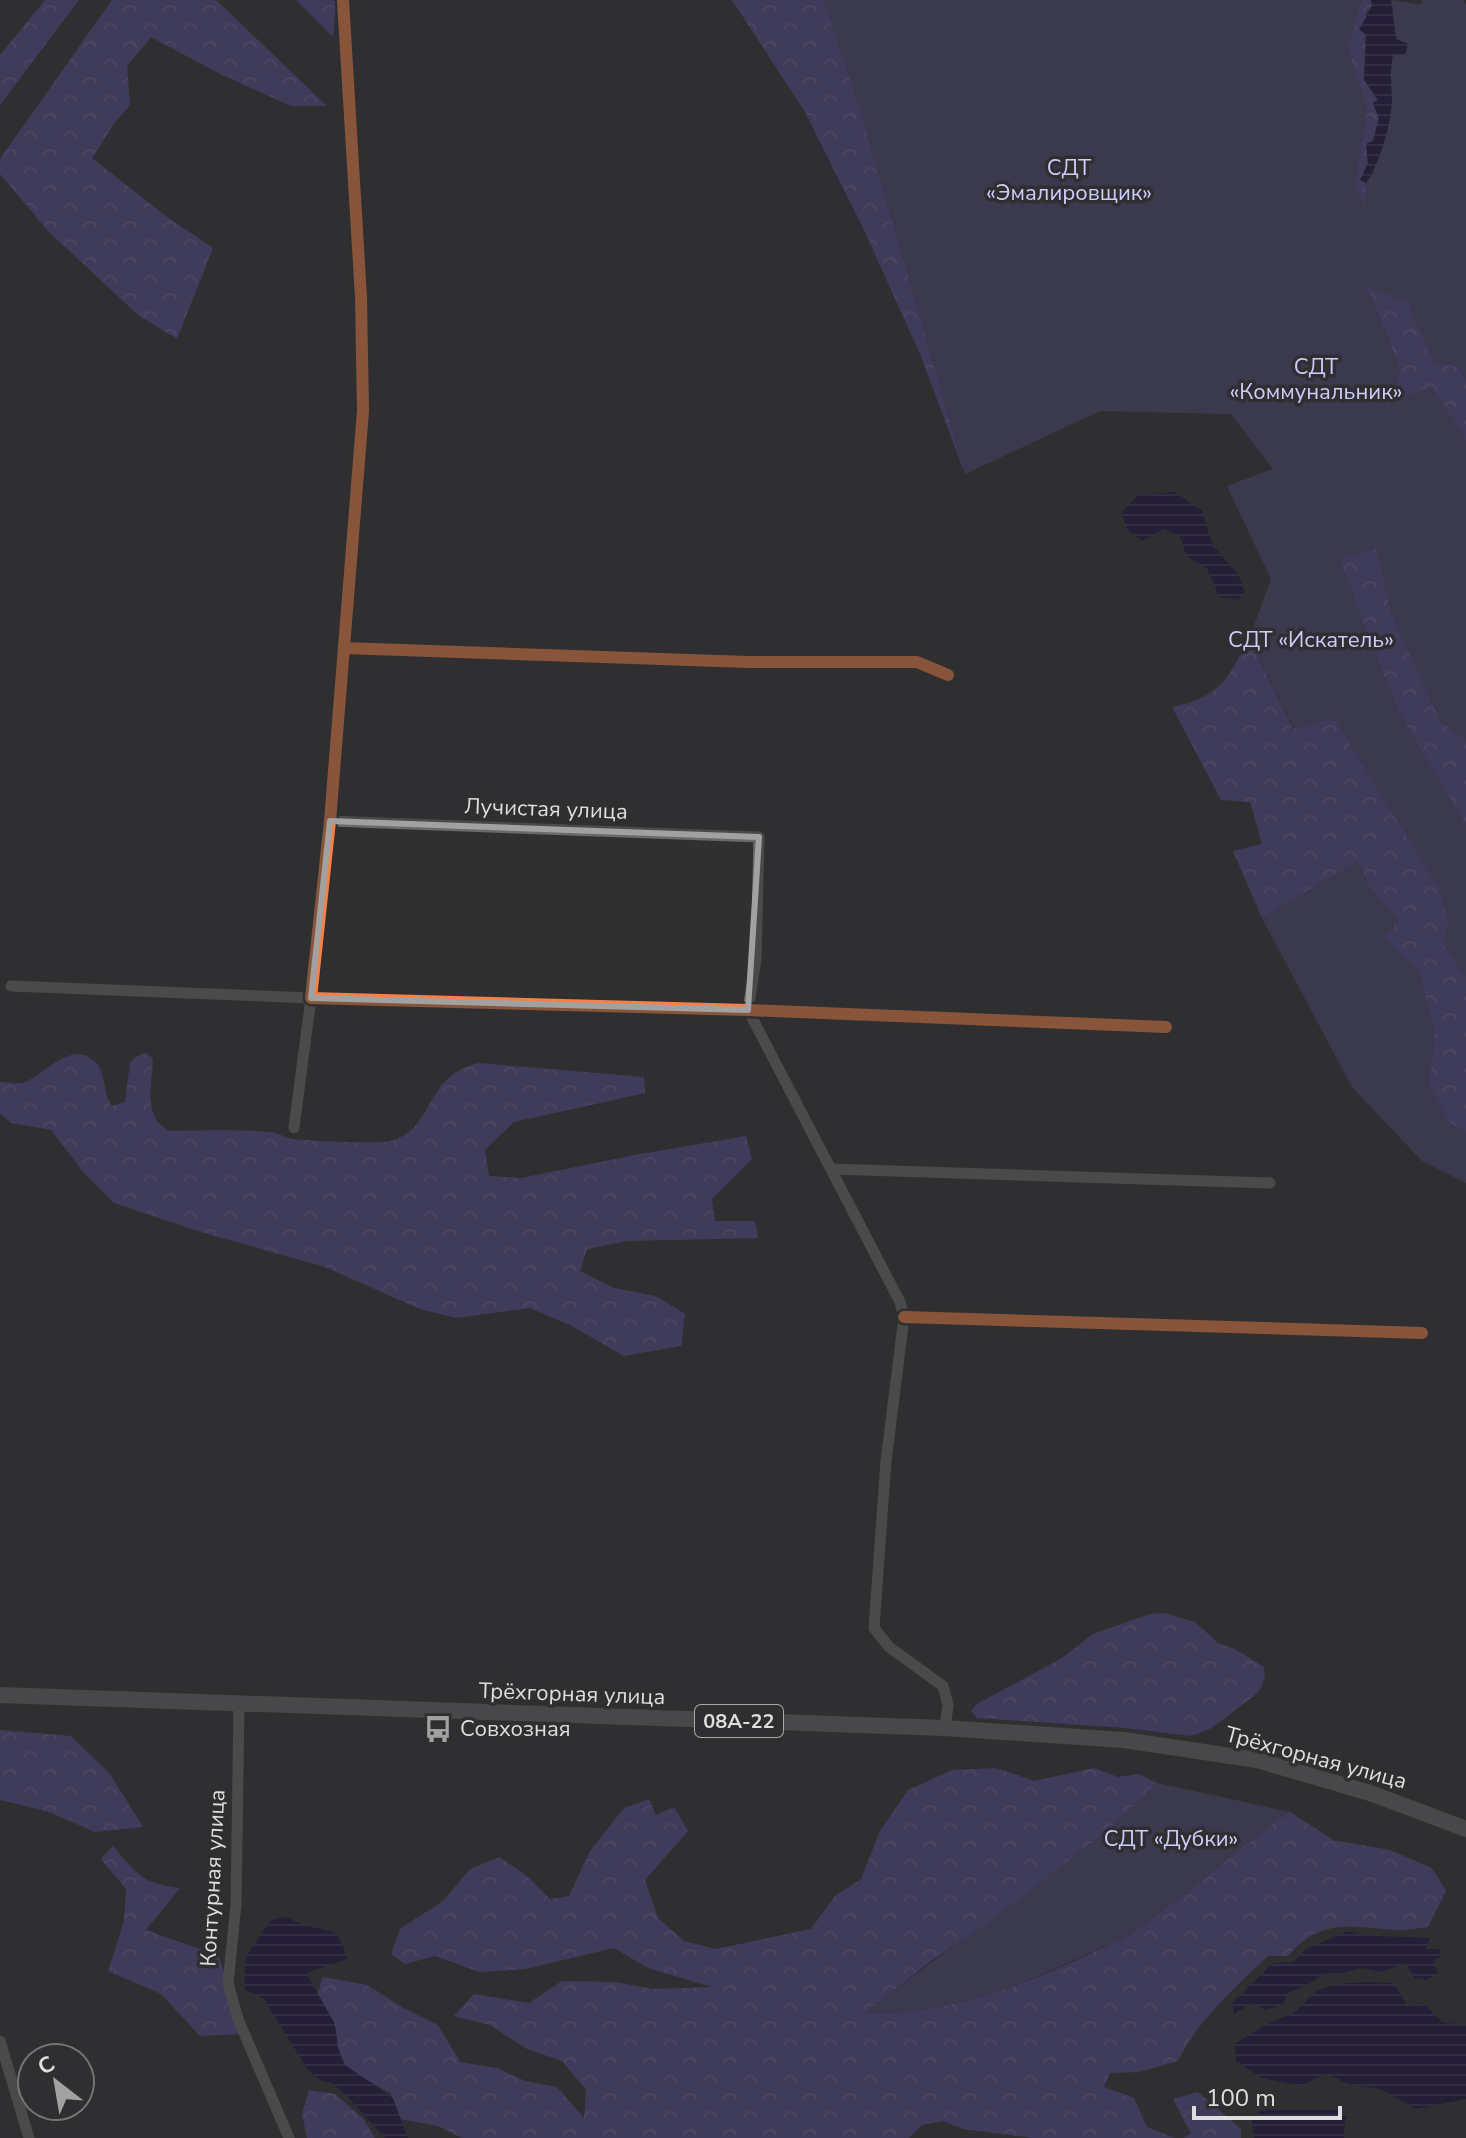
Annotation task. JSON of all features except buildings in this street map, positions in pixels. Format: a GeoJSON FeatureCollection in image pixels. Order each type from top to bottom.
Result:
{"type":"FeatureCollection","features":[{"type":"Feature","properties":{"kind":"highway","name":"Трёхгорная улица"},"geometry":{"type":"LineString","coordinates":[[0,1695],[945,1728],[1124,1740],[1257,1760],[1370,1793],[1466,1829]]}},
{"type":"Feature","properties":{"kind":"street"},"geometry":{"type":"LineString","coordinates":[[294,1128],[330,821],[363,385],[361,297],[343,0]]}},
{"type":"Feature","properties":{"kind":"street"},"geometry":{"type":"LineString","coordinates":[[344,648],[748,662],[917,662],[948,675]]}},
{"type":"Feature","properties":{"kind":"street","name":"Лучистая улица"},"geometry":{"type":"LineString","coordinates":[[330,821],[759,837],[756,959],[748,1010]]}},
{"type":"Feature","properties":{"kind":"street"},"geometry":{"type":"LineString","coordinates":[[11,986],[1166,1027]]}},
{"type":"Feature","properties":{"kind":"street"},"geometry":{"type":"LineString","coordinates":[[748,1010],[900,1302],[904,1317],[886,1461],[873,1619],[874,1628],[885,1643],[943,1686],[948,1705],[945,1728]]}},
{"type":"Feature","properties":{"kind":"street"},"geometry":{"type":"LineString","coordinates":[[831,1169],[1270,1183]]}},
{"type":"Feature","properties":{"kind":"street"},"geometry":{"type":"LineString","coordinates":[[904,1317],[1422,1333]]}},
{"type":"Feature","properties":{"kind":"street","name":"Контурная улица"},"geometry":{"type":"LineString","coordinates":[[239,1705],[236,1905],[228,1983],[238,2019],[289,2138]]}},
{"type":"Feature","properties":{"kind":"street"},"geometry":{"type":"LineString","coordinates":[[0,2041],[29,2138]]}},
{"type":"Feature","properties":{"kind":"highlighted area"},"geometry":{"type":"Polygon","coordinates":[[[330,821],[759,837],[748,1010],[311,998],[330,821]]]}},
{"type":"Feature","properties":{"kind":"green space"},"geometry":{"type":"Polygon","coordinates":[[[45,0],[79,0],[0,105],[0,55],[45,0]]]}},
{"type":"Feature","properties":{"kind":"green space"},"geometry":{"type":"Polygon","coordinates":[[[112,0],[216,0],[327,106],[291,106],[220,74],[151,37],[127,66],[130,105],[92,158],[167,217],[213,248],[177,339],[138,315],[49,232],[0,174],[0,159],[112,0]]]}},
{"type":"Feature","properties":{"kind":"green space"},"geometry":{"type":"Polygon","coordinates":[[[296,0],[334,0],[333,37],[296,0]]]}},
{"type":"Feature","properties":{"kind":"green space"},"geometry":{"type":"Polygon","coordinates":[[[732,0],[824,0],[860,109],[965,474],[920,354],[864,230],[805,112],[732,0]]]}},
{"type":"Feature","properties":{"kind":"green space"},"geometry":{"type":"Polygon","coordinates":[[[824,0],[1362,0],[1347,47],[1367,109],[1355,186],[1363,206],[1366,183],[1373,173],[1392,98],[1389,78],[1393,53],[1408,44],[1396,40],[1391,0],[1421,5],[1423,0],[1462,0],[1466,4],[1466,379],[1457,367],[1435,364],[1407,301],[1366,288],[1399,365],[1397,398],[1433,388],[1466,442],[1466,740],[1441,722],[1392,615],[1376,550],[1340,558],[1400,715],[1466,826],[1466,977],[1444,945],[1449,921],[1438,886],[1334,718],[1294,729],[1249,639],[1271,579],[1227,486],[1273,469],[1231,414],[1100,411],[965,474],[860,109],[824,0]]]}},
{"type":"Feature","properties":{"kind":"green space"},"geometry":{"type":"Polygon","coordinates":[[[1362,0],[1371,0],[1372,6],[1366,13],[1364,80],[1378,100],[1373,103],[1379,118],[1373,141],[1366,144],[1368,163],[1360,180],[1366,183],[1364,207],[1355,186],[1367,109],[1347,47],[1362,0]]]}},
{"type":"Feature","properties":{"kind":"green space"},"geometry":{"type":"Polygon","coordinates":[[[1366,287],[1407,301],[1435,364],[1457,366],[1466,379],[1466,442],[1433,388],[1397,398],[1399,365],[1366,287]]]}},
{"type":"Feature","properties":{"kind":"green space"},"geometry":{"type":"Polygon","coordinates":[[[1376,549],[1392,615],[1441,722],[1466,740],[1466,826],[1400,715],[1340,558],[1376,549]]]}},
{"type":"Feature","properties":{"kind":"green space"},"geometry":{"type":"Polygon","coordinates":[[[1249,639],[1293,729],[1334,718],[1438,886],[1449,921],[1444,945],[1466,977],[1466,1133],[1447,1120],[1429,1085],[1435,1031],[1418,971],[1384,938],[1399,919],[1371,890],[1358,861],[1262,918],[1233,851],[1262,844],[1250,802],[1221,800],[1172,707],[1201,698],[1220,685],[1249,639]]]}},
{"type":"Feature","properties":{"kind":"green space"},"geometry":{"type":"Polygon","coordinates":[[[1358,861],[1371,890],[1399,919],[1384,938],[1418,971],[1435,1031],[1429,1085],[1447,1120],[1466,1133],[1466,1183],[1422,1161],[1352,1087],[1262,918],[1358,861]]]}},
{"type":"Feature","properties":{"kind":"green space"},"geometry":{"type":"Polygon","coordinates":[[[143,1053],[153,1059],[152,1110],[161,1125],[170,1131],[257,1131],[292,1139],[326,1141],[385,1142],[405,1135],[416,1125],[448,1079],[461,1069],[479,1063],[644,1077],[645,1093],[514,1122],[485,1150],[489,1176],[521,1178],[746,1136],[752,1159],[712,1199],[715,1221],[755,1221],[758,1238],[627,1241],[587,1249],[580,1271],[614,1288],[656,1296],[685,1314],[681,1346],[624,1356],[570,1325],[530,1308],[456,1318],[420,1309],[325,1267],[201,1232],[114,1203],[84,1173],[51,1130],[12,1123],[0,1114],[0,1082],[25,1082],[75,1054],[84,1055],[97,1064],[112,1106],[125,1102],[130,1063],[143,1053]]]}},
{"type":"Feature","properties":{"kind":"green space"},"geometry":{"type":"Polygon","coordinates":[[[1165,1613],[1195,1622],[1218,1643],[1235,1649],[1264,1667],[1262,1686],[1254,1696],[1210,1729],[1191,1736],[1126,1728],[977,1718],[971,1711],[977,1704],[1062,1658],[1093,1634],[1150,1614],[1165,1613]]]}},
{"type":"Feature","properties":{"kind":"green space"},"geometry":{"type":"Polygon","coordinates":[[[0,1730],[71,1736],[110,1774],[143,1827],[95,1832],[46,1811],[0,1800],[0,1730]]]}},
{"type":"Feature","properties":{"kind":"green space"},"geometry":{"type":"Polygon","coordinates":[[[996,1768],[1034,1781],[1094,1768],[1118,1777],[1139,1774],[1157,1783],[1105,1832],[864,2014],[920,2010],[976,1998],[1055,1970],[1112,1943],[1151,1920],[1290,1812],[1333,1840],[1390,1850],[1432,1868],[1446,1891],[1428,1927],[1401,1930],[1338,1927],[1313,1935],[1288,1956],[1268,1956],[1207,2018],[1178,2061],[1139,2072],[1110,2073],[1104,2087],[1134,2098],[1147,2127],[1175,2138],[1033,2138],[963,2129],[943,2121],[922,2125],[909,2138],[462,2138],[438,2126],[399,2119],[390,2093],[339,2064],[317,1995],[323,1977],[367,1985],[438,2025],[460,2062],[497,2068],[525,2081],[557,2087],[584,2118],[586,2090],[562,2061],[527,2049],[490,2025],[454,2016],[474,1994],[529,2003],[562,1981],[616,1982],[652,1989],[712,1987],[648,1968],[614,1948],[525,1969],[480,1972],[435,1956],[405,1964],[391,1954],[400,1929],[443,1901],[470,1869],[499,1857],[527,1876],[550,1899],[569,1896],[590,1851],[624,1808],[649,1799],[656,1815],[674,1807],[688,1831],[645,1880],[658,1918],[684,1941],[716,1949],[811,1929],[835,1896],[861,1879],[880,1831],[908,1790],[952,1770],[996,1768]]]}},
{"type":"Feature","properties":{"kind":"green space","name":"СДТ «Дубки»"},"geometry":{"type":"Polygon","coordinates":[[[1157,1783],[1290,1812],[1170,1905],[1113,1943],[1032,1979],[977,1998],[921,2010],[863,2014],[1087,1845],[1157,1783]]]}},
{"type":"Feature","properties":{"kind":"green space"},"geometry":{"type":"Polygon","coordinates":[[[113,1846],[141,1876],[180,1888],[146,1930],[219,1956],[241,2034],[200,2036],[161,1994],[108,1971],[124,1921],[126,1889],[101,1859],[113,1846]]]}},
{"type":"Feature","properties":{"kind":"green space"},"geometry":{"type":"Polygon","coordinates":[[[309,2090],[335,2094],[363,2118],[375,2138],[307,2138],[302,2114],[309,2090]]]}},
{"type":"Feature","properties":{"kind":"green space"},"geometry":{"type":"Polygon","coordinates":[[[1198,2092],[1241,2129],[1241,2138],[1183,2138],[1191,2134],[1173,2099],[1198,2092]]]}},
{"type":"Feature","properties":{"kind":"shaded area"},"geometry":{"type":"Polygon","coordinates":[[[1371,0],[1391,0],[1396,39],[1408,44],[1405,55],[1393,54],[1390,119],[1380,154],[1366,183],[1360,180],[1368,163],[1366,144],[1373,141],[1379,118],[1373,103],[1378,100],[1364,80],[1367,35],[1359,30],[1372,6],[1371,0]]]}},
{"type":"Feature","properties":{"kind":"shaded area"},"geometry":{"type":"Polygon","coordinates":[[[1175,492],[1202,511],[1213,546],[1238,574],[1245,593],[1238,600],[1219,597],[1207,568],[1186,556],[1180,536],[1163,529],[1142,541],[1127,529],[1121,513],[1138,495],[1175,492]]]}},
{"type":"Feature","properties":{"kind":"shaded area"},"geometry":{"type":"Polygon","coordinates":[[[286,1917],[332,1932],[339,1938],[347,1959],[306,1973],[335,2024],[338,2048],[345,2065],[393,2098],[408,2138],[385,2138],[344,2093],[308,2070],[263,1998],[245,1990],[245,1966],[249,1952],[271,1920],[286,1917]]]}},
{"type":"Feature","properties":{"kind":"shaded area"},"geometry":{"type":"Polygon","coordinates":[[[1347,1931],[1430,1938],[1426,1949],[1440,1949],[1441,1956],[1433,1961],[1438,1973],[1427,1980],[1415,1978],[1405,1963],[1381,1972],[1362,1968],[1325,1973],[1288,1993],[1283,2004],[1266,2010],[1252,2003],[1234,2014],[1232,2003],[1273,1963],[1293,1962],[1306,1949],[1347,1931]]]}},
{"type":"Feature","properties":{"kind":"shaded area"},"geometry":{"type":"Polygon","coordinates":[[[1394,1983],[1407,2005],[1423,2003],[1442,2022],[1466,2026],[1466,2099],[1417,2109],[1380,2089],[1348,2084],[1326,2073],[1301,2086],[1262,2078],[1236,2061],[1235,2044],[1263,2026],[1294,2013],[1317,1990],[1338,1984],[1394,1983]]]}},
{"type":"Feature","properties":{"kind":"shaded area"},"geometry":{"type":"Polygon","coordinates":[[[1338,2110],[1346,2117],[1350,2113],[1345,2121],[1344,2138],[1254,2138],[1252,2121],[1259,2111],[1338,2110]]]}},
{"type":"Feature","properties":{"kind":"cycle path"},"geometry":{"type":"LineString","coordinates":[[343,0],[361,297],[363,411],[330,821],[311,998],[748,1010],[1166,1027]]}},
{"type":"Feature","properties":{"kind":"cycle path"},"geometry":{"type":"LineString","coordinates":[[344,648],[748,662],[917,662],[948,675]]}},
{"type":"Feature","properties":{"kind":"cycle path"},"geometry":{"type":"LineString","coordinates":[[904,1317],[1422,1333]]}},
{"type":"Feature","properties":{"kind":"place","name":"Совхозная"},"geometry":{"type":"Point","coordinates":[438,1729]}},
{"type":"Feature","properties":{"kind":"park label","name":"СДТ «Эмалировщик»"},"geometry":{"type":"Point","coordinates":[1069,180]}},
{"type":"Feature","properties":{"kind":"park label","name":"СДТ «Коммунальник»"},"geometry":{"type":"Point","coordinates":[1316,380]}},
{"type":"Feature","properties":{"kind":"park label","name":"СДТ «Искатель»"},"geometry":{"type":"Point","coordinates":[1311,640]}}]}
